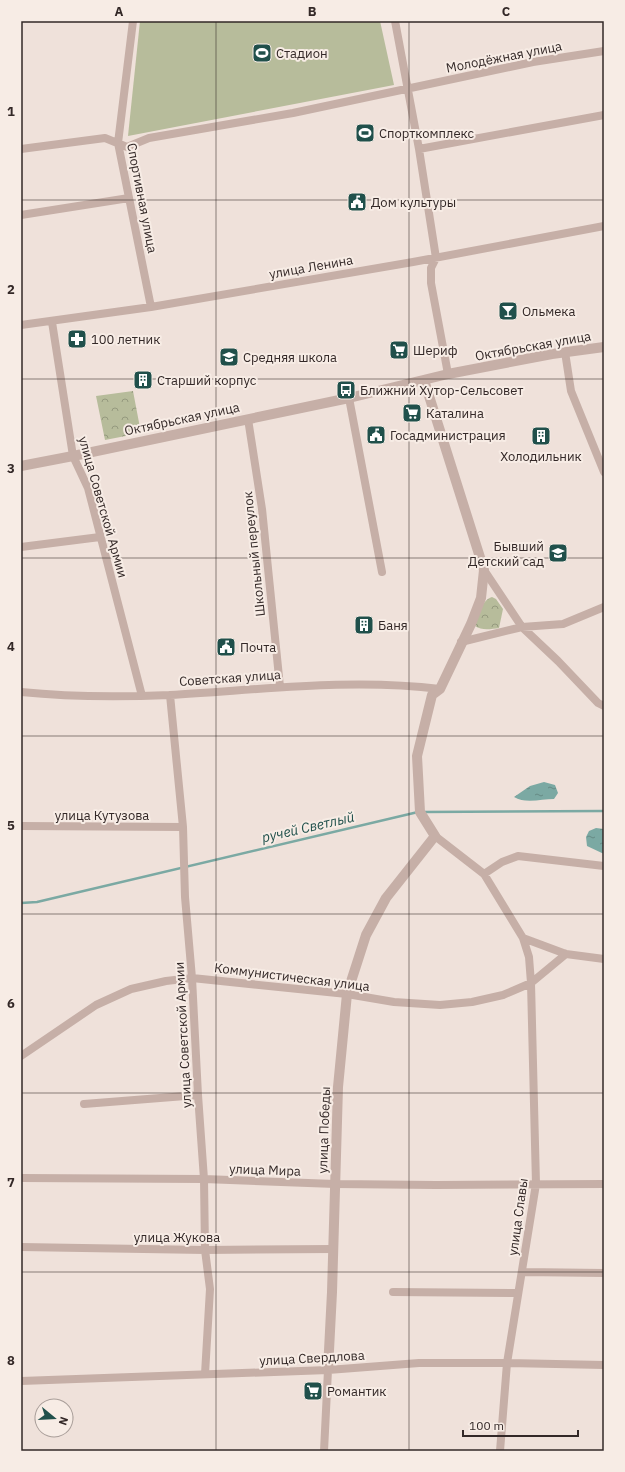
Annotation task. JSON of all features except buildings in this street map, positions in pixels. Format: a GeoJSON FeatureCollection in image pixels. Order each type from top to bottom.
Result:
{"type":"FeatureCollection","features":[{"type":"Feature","properties":{"kind":"street","name":"Спортивная улица"},"geometry":{"type":"LineString","coordinates":[[133,21],[118,143],[151,307]]}},
{"type":"Feature","properties":{"kind":"street"},"geometry":{"type":"LineString","coordinates":[[395,21],[419,149],[436,258],[431,268],[432,283],[448,374]]}},
{"type":"Feature","properties":{"kind":"street","name":"Молодёжная улица"},"geometry":{"type":"LineString","coordinates":[[118,143],[127,147],[149,138],[293,113],[533,62],[604,51]]}},
{"type":"Feature","properties":{"kind":"street"},"geometry":{"type":"LineString","coordinates":[[419,149],[604,115]]}},
{"type":"Feature","properties":{"kind":"street"},"geometry":{"type":"LineString","coordinates":[[21,149],[105,138],[118,143]]}},
{"type":"Feature","properties":{"kind":"street"},"geometry":{"type":"LineString","coordinates":[[21,215],[129,198]]}},
{"type":"Feature","properties":{"kind":"street","name":"улица Ленина"},"geometry":{"type":"LineString","coordinates":[[21,325],[52,322],[151,307],[436,258],[604,226]]}},
{"type":"Feature","properties":{"kind":"street","name":"улица Советской Армии"},"geometry":{"type":"LineString","coordinates":[[52,322],[73,456],[88,488],[142,696]]}},
{"type":"Feature","properties":{"kind":"street","name":"Октябрьская улица"},"geometry":{"type":"LineString","coordinates":[[21,466],[349,398],[448,374],[565,352],[604,347]]}},
{"type":"Feature","properties":{"kind":"street"},"geometry":{"type":"LineString","coordinates":[[565,352],[571,391],[604,472]]}},
{"type":"Feature","properties":{"kind":"street"},"geometry":{"type":"LineString","coordinates":[[424,380],[484,570],[522,626],[598,703],[604,706]]}},
{"type":"Feature","properties":{"kind":"street"},"geometry":{"type":"LineString","coordinates":[[349,398],[382,572]]}},
{"type":"Feature","properties":{"kind":"street","name":"Школьный переулок"},"geometry":{"type":"LineString","coordinates":[[248,419],[262,509],[280,687]]}},
{"type":"Feature","properties":{"kind":"street"},"geometry":{"type":"LineString","coordinates":[[21,547],[100,537]]}},
{"type":"Feature","properties":{"kind":"street"},"geometry":{"type":"LineString","coordinates":[[484,570],[481,598],[471,624],[461,642],[440,689],[432,695],[417,756],[420,812],[435,836],[484,874],[524,938],[566,954],[604,959]]}},
{"type":"Feature","properties":{"kind":"street"},"geometry":{"type":"LineString","coordinates":[[461,642],[522,626],[562,624],[604,607]]}},
{"type":"Feature","properties":{"kind":"street","name":"Советская улица"},"geometry":{"type":"LineString","coordinates":[[21,692],[47,695],[142,696],[280,687],[393,684],[440,689]]}},
{"type":"Feature","properties":{"kind":"street","name":"улица Советской Армии"},"geometry":{"type":"LineString","coordinates":[[170,695],[183,827],[185,897],[192,978],[204,1179],[205,1250],[210,1289],[205,1374]]}},
{"type":"Feature","properties":{"kind":"street","name":"улица Кутузова"},"geometry":{"type":"LineString","coordinates":[[21,826],[183,827]]}},
{"type":"Feature","properties":{"kind":"street","name":"улица Победы"},"geometry":{"type":"LineString","coordinates":[[324,1451],[333,1249],[338,1088],[347,994],[366,935],[386,898],[435,836]]}},
{"type":"Feature","properties":{"kind":"street"},"geometry":{"type":"LineString","coordinates":[[484,874],[502,862],[518,856],[604,866]]}},
{"type":"Feature","properties":{"kind":"street","name":"улица Славы"},"geometry":{"type":"LineString","coordinates":[[500,1451],[507,1363],[518,1293],[523,1272],[536,1184],[531,983],[529,957],[524,938]]}},
{"type":"Feature","properties":{"kind":"street","name":"Коммунистическая улица"},"geometry":{"type":"LineString","coordinates":[[21,1056],[96,1006],[131,989],[166,981],[192,978],[347,994],[394,1002],[440,1005],[472,1002],[502,995],[531,983],[566,954]]}},
{"type":"Feature","properties":{"kind":"street"},"geometry":{"type":"LineString","coordinates":[[84,1104],[198,1095]]}},
{"type":"Feature","properties":{"kind":"street","name":"улица Мира"},"geometry":{"type":"LineString","coordinates":[[21,1178],[204,1179],[335,1184],[604,1184]]}},
{"type":"Feature","properties":{"kind":"street","name":"улица Жукова"},"geometry":{"type":"LineString","coordinates":[[21,1247],[205,1250],[333,1249]]}},
{"type":"Feature","properties":{"kind":"street"},"geometry":{"type":"LineString","coordinates":[[523,1272],[604,1273]]}},
{"type":"Feature","properties":{"kind":"street"},"geometry":{"type":"LineString","coordinates":[[393,1292],[518,1293]]}},
{"type":"Feature","properties":{"kind":"street","name":"улица Свердлова"},"geometry":{"type":"LineString","coordinates":[[21,1381],[328,1370],[419,1364],[507,1363],[604,1365]]}},
{"type":"Feature","properties":{"kind":"green space","name":"Стадион"},"geometry":{"type":"Polygon","coordinates":[[[140,21],[380,21],[394,85],[128,136],[140,21]]]}},
{"type":"Feature","properties":{"kind":"green space"},"geometry":{"type":"Polygon","coordinates":[[[133,391],[141,433],[105,440],[96,396],[133,391]]]}},
{"type":"Feature","properties":{"kind":"green space"},"geometry":{"type":"Polygon","coordinates":[[[492,597],[496,599],[503,609],[499,628],[478,628],[475,626],[481,609],[485,601],[492,597]]]}},
{"type":"Feature","properties":{"kind":"water"},"geometry":{"type":"Polygon","coordinates":[[[544,782],[555,785],[558,793],[554,799],[528,801],[514,797],[530,786],[544,782]]]}},
{"type":"Feature","properties":{"kind":"water"},"geometry":{"type":"Polygon","coordinates":[[[596,828],[604,829],[604,854],[587,846],[586,837],[589,831],[596,828]]]}},
{"type":"Feature","properties":{"kind":"waterway","name":"ручей Светлый"},"geometry":{"type":"LineString","coordinates":[[423,812],[604,811]]}},
{"type":"Feature","properties":{"kind":"waterway","name":"ручей Светлый"},"geometry":{"type":"LineString","coordinates":[[21,903],[37,902],[418,812]]}},
{"type":"Feature","properties":{"kind":"place","name":"Стадион"},"geometry":{"type":"Point","coordinates":[262,53]}},
{"type":"Feature","properties":{"kind":"place","name":"Спорткомплекс"},"geometry":{"type":"Point","coordinates":[365,133]}},
{"type":"Feature","properties":{"kind":"place","name":"Дом культуры"},"geometry":{"type":"Point","coordinates":[357,202]}},
{"type":"Feature","properties":{"kind":"place","name":"Ольмека"},"geometry":{"type":"Point","coordinates":[508,311]}},
{"type":"Feature","properties":{"kind":"place","name":"100 летник"},"geometry":{"type":"Point","coordinates":[77,339]}},
{"type":"Feature","properties":{"kind":"place","name":"Шериф"},"geometry":{"type":"Point","coordinates":[399,350]}},
{"type":"Feature","properties":{"kind":"place","name":"Средняя школа"},"geometry":{"type":"Point","coordinates":[229,357]}},
{"type":"Feature","properties":{"kind":"place","name":"Старший корпус"},"geometry":{"type":"Point","coordinates":[143,380]}},
{"type":"Feature","properties":{"kind":"place","name":"Ближний Хутор-Сельсовет"},"geometry":{"type":"Point","coordinates":[346,390]}},
{"type":"Feature","properties":{"kind":"place","name":"Каталина"},"geometry":{"type":"Point","coordinates":[412,413]}},
{"type":"Feature","properties":{"kind":"place","name":"Госадминистрация"},"geometry":{"type":"Point","coordinates":[376,435]}},
{"type":"Feature","properties":{"kind":"place","name":"Холодильник"},"geometry":{"type":"Point","coordinates":[541,436]}},
{"type":"Feature","properties":{"kind":"place","name":"Бывший Детский сад"},"geometry":{"type":"Point","coordinates":[558,553]}},
{"type":"Feature","properties":{"kind":"place","name":"Баня"},"geometry":{"type":"Point","coordinates":[364,625]}},
{"type":"Feature","properties":{"kind":"place","name":"Почта"},"geometry":{"type":"Point","coordinates":[226,647]}},
{"type":"Feature","properties":{"kind":"place","name":"Романтик"},"geometry":{"type":"Point","coordinates":[313,1391]}}]}
